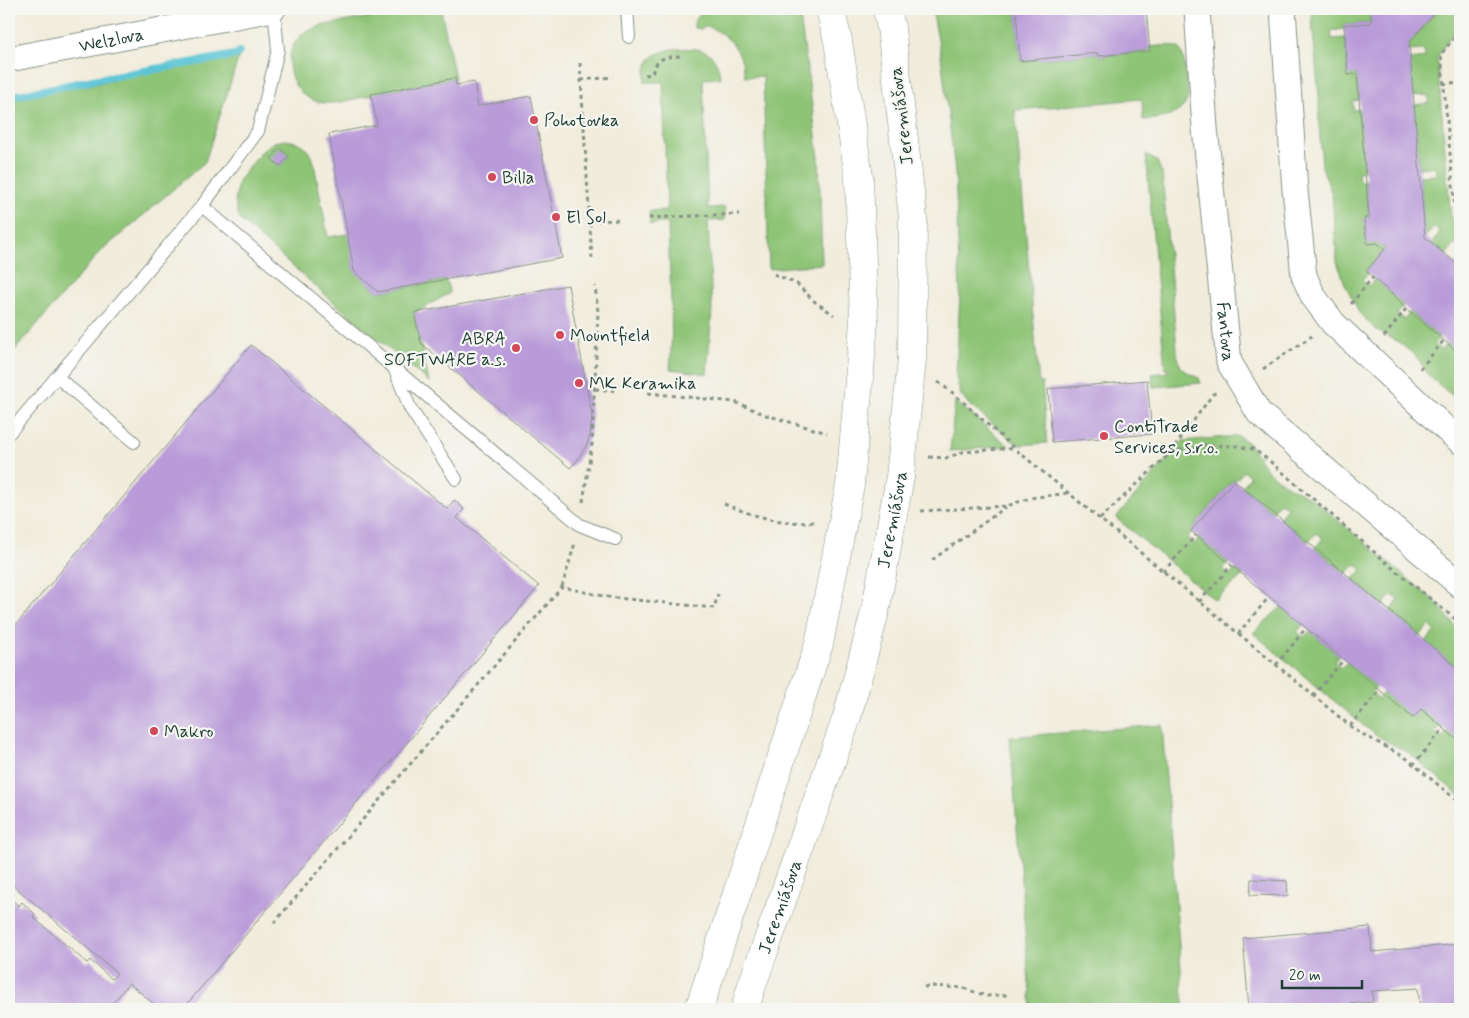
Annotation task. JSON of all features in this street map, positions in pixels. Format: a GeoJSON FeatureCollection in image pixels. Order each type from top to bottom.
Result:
{"type":"FeatureCollection","features":[{"type":"Feature","properties":{"kind":"main road"},"geometry":{"type":"LineString","coordinates":[[699,1009],[819,644],[850,485],[864,322],[859,177],[838,41],[830,9]]}},
{"type":"Feature","properties":{"kind":"main road","name":"Jeremiášova"},"geometry":{"type":"LineString","coordinates":[[745,1009],[847,717],[875,612],[900,478],[912,359],[914,217],[891,28],[887,9]]}},
{"type":"Feature","properties":{"kind":"street","name":"Welzlova"},"geometry":{"type":"LineString","coordinates":[[9,59],[273,9]]}},
{"type":"Feature","properties":{"kind":"street","name":"Fantova"},"geometry":{"type":"LineString","coordinates":[[1197,9],[1204,128],[1229,362],[1259,413],[1460,585]]}},
{"type":"Feature","properties":{"kind":"street"},"geometry":{"type":"LineString","coordinates":[[1283,9],[1295,190],[1304,276],[1313,296],[1333,323],[1460,441]]}},
{"type":"Feature","properties":{"kind":"lane"},"geometry":{"type":"LineString","coordinates":[[9,433],[202,206],[258,131],[278,50],[273,9]]}},
{"type":"Feature","properties":{"kind":"lane"},"geometry":{"type":"LineString","coordinates":[[627,9],[629,37]]}},
{"type":"Feature","properties":{"kind":"lane"},"geometry":{"type":"LineString","coordinates":[[202,206],[580,525],[615,539]]}},
{"type":"Feature","properties":{"kind":"lane"},"geometry":{"type":"LineString","coordinates":[[394,368],[410,408],[456,479]]}},
{"type":"Feature","properties":{"kind":"lane"},"geometry":{"type":"LineString","coordinates":[[57,377],[134,442]]}},
{"type":"Feature","properties":{"kind":"path"},"geometry":{"type":"LineString","coordinates":[[1460,32],[1441,54],[1458,218],[1460,222]]}},
{"type":"Feature","properties":{"kind":"path"},"geometry":{"type":"LineString","coordinates":[[644,75],[652,74],[659,60],[682,56],[682,54]]}},
{"type":"Feature","properties":{"kind":"path"},"geometry":{"type":"LineString","coordinates":[[580,63],[592,259]]}},
{"type":"Feature","properties":{"kind":"path"},"geometry":{"type":"LineString","coordinates":[[581,80],[613,77]]}},
{"type":"Feature","properties":{"kind":"path"},"geometry":{"type":"LineString","coordinates":[[1443,84],[1460,82]]}},
{"type":"Feature","properties":{"kind":"path"},"geometry":{"type":"LineString","coordinates":[[648,218],[739,214]]}},
{"type":"Feature","properties":{"kind":"path"},"geometry":{"type":"LineString","coordinates":[[590,221],[622,220]]}},
{"type":"Feature","properties":{"kind":"path"},"geometry":{"type":"LineString","coordinates":[[774,274],[797,284],[814,301],[834,316]]}},
{"type":"Feature","properties":{"kind":"path"},"geometry":{"type":"LineString","coordinates":[[1348,307],[1373,277]]}},
{"type":"Feature","properties":{"kind":"path"},"geometry":{"type":"LineString","coordinates":[[274,923],[562,587],[580,525],[592,444],[598,312],[596,286]]}},
{"type":"Feature","properties":{"kind":"path"},"geometry":{"type":"LineString","coordinates":[[1381,341],[1406,309]]}},
{"type":"Feature","properties":{"kind":"path"},"geometry":{"type":"LineString","coordinates":[[1420,368],[1444,340]]}},
{"type":"Feature","properties":{"kind":"path"},"geometry":{"type":"LineString","coordinates":[[932,378],[953,393],[1014,448],[1350,726],[1406,758],[1460,803]]}},
{"type":"Feature","properties":{"kind":"path"},"geometry":{"type":"LineString","coordinates":[[595,389],[619,390]]}},
{"type":"Feature","properties":{"kind":"path"},"geometry":{"type":"LineString","coordinates":[[648,393],[735,402],[766,414],[828,433]]}},
{"type":"Feature","properties":{"kind":"path"},"geometry":{"type":"LineString","coordinates":[[1456,400],[1460,395]]}},
{"type":"Feature","properties":{"kind":"path"},"geometry":{"type":"LineString","coordinates":[[1171,452],[1202,445],[1237,446],[1253,449],[1460,623]]}},
{"type":"Feature","properties":{"kind":"path"},"geometry":{"type":"LineString","coordinates":[[925,456],[946,458],[963,452],[1014,448]]}},
{"type":"Feature","properties":{"kind":"path"},"geometry":{"type":"LineString","coordinates":[[918,511],[1007,506],[1030,498],[1068,493]]}},
{"type":"Feature","properties":{"kind":"path"},"geometry":{"type":"LineString","coordinates":[[724,504],[753,515],[796,524],[815,522]]}},
{"type":"Feature","properties":{"kind":"path"},"geometry":{"type":"LineString","coordinates":[[932,560],[1007,506]]}},
{"type":"Feature","properties":{"kind":"path"},"geometry":{"type":"LineString","coordinates":[[1164,572],[1196,535]]}},
{"type":"Feature","properties":{"kind":"path"},"geometry":{"type":"LineString","coordinates":[[1199,602],[1232,565]]}},
{"type":"Feature","properties":{"kind":"path"},"geometry":{"type":"LineString","coordinates":[[562,587],[608,597],[714,608],[718,594]]}},
{"type":"Feature","properties":{"kind":"path"},"geometry":{"type":"LineString","coordinates":[[1238,634],[1269,597]]}},
{"type":"Feature","properties":{"kind":"path"},"geometry":{"type":"LineString","coordinates":[[1276,665],[1306,628]]}},
{"type":"Feature","properties":{"kind":"path"},"geometry":{"type":"LineString","coordinates":[[1313,696],[1344,659]]}},
{"type":"Feature","properties":{"kind":"path"},"geometry":{"type":"LineString","coordinates":[[1350,726],[1380,690]]}},
{"type":"Feature","properties":{"kind":"path"},"geometry":{"type":"LineString","coordinates":[[1413,764],[1444,728]]}},
{"type":"Feature","properties":{"kind":"path"},"geometry":{"type":"LineString","coordinates":[[924,988],[934,986],[963,988],[987,996],[1009,995]]}},
{"type":"Feature","properties":{"kind":"green space"},"geometry":{"type":"Polygon","coordinates":[[[415,9],[441,9],[455,78],[331,103],[318,102],[309,98],[295,85],[291,77],[289,58],[297,40],[305,33],[320,26],[415,9]]]}},
{"type":"Feature","properties":{"kind":"green space"},"geometry":{"type":"Polygon","coordinates":[[[713,9],[799,9],[819,158],[822,264],[769,269],[763,76],[745,77],[738,52],[729,40],[707,26],[701,29],[694,28],[697,17],[713,9]]]}},
{"type":"Feature","properties":{"kind":"green space"},"geometry":{"type":"Polygon","coordinates":[[[932,9],[1016,9],[1020,61],[1098,53],[1099,56],[1149,51],[1149,47],[1169,45],[1179,48],[1184,58],[1188,97],[1181,109],[1170,116],[1143,120],[1142,99],[1015,110],[1039,383],[1042,383],[1047,443],[1018,445],[967,403],[961,395],[956,377],[960,292],[955,171],[941,55],[932,9]]]}},
{"type":"Feature","properties":{"kind":"green space"},"geometry":{"type":"Polygon","coordinates":[[[1315,9],[1366,9],[1370,12],[1371,23],[1344,25],[1344,29],[1331,31],[1332,39],[1345,38],[1348,74],[1357,74],[1359,100],[1353,101],[1353,110],[1359,109],[1364,171],[1358,172],[1359,181],[1365,180],[1369,218],[1364,219],[1367,244],[1377,243],[1385,249],[1366,271],[1368,273],[1362,280],[1369,286],[1375,279],[1403,304],[1397,314],[1404,319],[1410,312],[1439,337],[1434,344],[1441,350],[1447,343],[1460,354],[1460,402],[1431,378],[1415,355],[1398,342],[1375,329],[1360,314],[1345,284],[1337,262],[1332,194],[1322,167],[1319,97],[1312,20],[1315,9]]]}},
{"type":"Feature","properties":{"kind":"green space"},"geometry":{"type":"Polygon","coordinates":[[[1438,9],[1460,9],[1460,25],[1447,41],[1437,58],[1451,219],[1460,229],[1460,249],[1454,244],[1446,255],[1432,243],[1440,232],[1434,227],[1425,237],[1420,176],[1436,175],[1435,166],[1419,168],[1414,105],[1429,103],[1428,95],[1413,96],[1410,60],[1425,58],[1424,50],[1409,51],[1409,43],[1438,9]]]}},
{"type":"Feature","properties":{"kind":"green space"},"geometry":{"type":"Polygon","coordinates":[[[672,49],[697,49],[708,53],[716,62],[721,78],[703,79],[708,208],[725,207],[725,220],[708,221],[712,309],[707,374],[670,369],[671,314],[668,223],[650,224],[649,211],[667,210],[663,82],[645,82],[645,74],[648,63],[654,56],[672,49]]]}},
{"type":"Feature","properties":{"kind":"green space"},"geometry":{"type":"Polygon","coordinates":[[[241,50],[205,162],[98,254],[9,357],[9,94],[95,84],[241,50]]]}},
{"type":"Feature","properties":{"kind":"green space"},"geometry":{"type":"Polygon","coordinates":[[[285,140],[295,142],[308,150],[313,159],[328,237],[348,234],[354,271],[378,292],[446,280],[450,293],[414,313],[429,382],[346,313],[239,219],[235,202],[238,181],[264,149],[274,142],[285,140]],[[280,148],[271,159],[280,166],[289,156],[280,148]]]}},
{"type":"Feature","properties":{"kind":"green space"},"geometry":{"type":"Polygon","coordinates":[[[1146,155],[1157,161],[1162,173],[1178,361],[1183,370],[1199,378],[1201,383],[1153,387],[1152,374],[1168,372],[1168,369],[1165,369],[1146,155]]]}},
{"type":"Feature","properties":{"kind":"green space"},"geometry":{"type":"Polygon","coordinates":[[[955,401],[1009,446],[950,451],[955,401]]]}},
{"type":"Feature","properties":{"kind":"green space"},"geometry":{"type":"Polygon","coordinates":[[[1237,436],[1252,447],[1269,472],[1288,486],[1310,497],[1438,604],[1460,631],[1460,670],[1426,642],[1435,631],[1429,625],[1420,636],[1390,611],[1399,600],[1392,595],[1383,605],[1353,580],[1362,570],[1356,564],[1346,574],[1315,548],[1323,538],[1316,533],[1308,542],[1279,518],[1287,507],[1280,502],[1272,512],[1242,487],[1250,477],[1244,471],[1235,481],[1233,480],[1191,530],[1192,532],[1187,538],[1194,544],[1199,538],[1229,563],[1223,569],[1230,575],[1236,569],[1243,575],[1215,600],[1116,518],[1183,441],[1237,436]]]}},
{"type":"Feature","properties":{"kind":"green space"},"geometry":{"type":"Polygon","coordinates":[[[1281,607],[1303,625],[1297,632],[1304,637],[1310,631],[1339,656],[1334,662],[1341,668],[1347,662],[1376,687],[1371,693],[1378,699],[1383,693],[1413,717],[1421,709],[1441,725],[1435,733],[1442,738],[1448,731],[1460,742],[1460,796],[1409,753],[1381,738],[1364,726],[1253,633],[1281,607]]]}},
{"type":"Feature","properties":{"kind":"green space"},"geometry":{"type":"Polygon","coordinates":[[[1162,725],[1184,1009],[1031,1009],[1010,737],[1162,725]]]}},
{"type":"Feature","properties":{"kind":"building"},"geometry":{"type":"Polygon","coordinates":[[[1016,9],[1146,9],[1150,51],[1098,56],[1098,53],[1020,61],[1016,9]]]}},
{"type":"Feature","properties":{"kind":"building"},"geometry":{"type":"Polygon","coordinates":[[[1366,9],[1438,9],[1409,43],[1425,237],[1460,267],[1460,354],[1402,305],[1366,271],[1385,249],[1377,243],[1367,244],[1364,218],[1369,218],[1357,74],[1348,75],[1344,25],[1371,23],[1370,12],[1366,9]]]}},
{"type":"Feature","properties":{"kind":"building"},"geometry":{"type":"Polygon","coordinates":[[[455,78],[456,85],[474,82],[478,106],[531,96],[562,258],[378,292],[354,271],[329,134],[377,125],[371,94],[455,78]]]}},
{"type":"Feature","properties":{"kind":"building"},"geometry":{"type":"Polygon","coordinates":[[[280,148],[289,156],[280,166],[271,159],[280,148]]]}},
{"type":"Feature","properties":{"kind":"building"},"geometry":{"type":"Polygon","coordinates":[[[568,285],[592,416],[587,444],[577,461],[570,468],[421,343],[414,313],[568,285]]]}},
{"type":"Feature","properties":{"kind":"building"},"geometry":{"type":"Polygon","coordinates":[[[251,345],[447,509],[454,500],[464,509],[457,518],[539,586],[183,1009],[160,1009],[129,983],[110,1009],[11,1009],[9,1007],[9,897],[19,906],[22,902],[35,914],[33,917],[87,963],[90,960],[112,979],[117,973],[9,882],[9,633],[251,345]]]}},
{"type":"Feature","properties":{"kind":"building"},"geometry":{"type":"Polygon","coordinates":[[[1147,380],[1152,434],[1052,442],[1048,389],[1147,380]]]}},
{"type":"Feature","properties":{"kind":"building"},"geometry":{"type":"Polygon","coordinates":[[[1234,480],[1460,670],[1460,742],[1421,709],[1413,718],[1191,531],[1234,480]]]}},
{"type":"Feature","properties":{"kind":"building"},"geometry":{"type":"Polygon","coordinates":[[[1251,879],[1287,881],[1288,896],[1250,895],[1251,879]]]}},
{"type":"Feature","properties":{"kind":"building"},"geometry":{"type":"Polygon","coordinates":[[[1370,927],[1372,952],[1460,944],[1460,1009],[1420,1009],[1418,988],[1372,991],[1373,1002],[1287,1009],[1249,1009],[1243,938],[1370,927]]]}},
{"type":"Feature","properties":{"kind":"waterway"},"geometry":{"type":"LineString","coordinates":[[9,97],[98,79],[236,55],[239,52]]}},
{"type":"Feature","properties":{"kind":"place","name":"Pohotovka"},"geometry":{"type":"Point","coordinates":[534,120]}},
{"type":"Feature","properties":{"kind":"place","name":"Billa"},"geometry":{"type":"Point","coordinates":[492,177]}},
{"type":"Feature","properties":{"kind":"place","name":"El Sol"},"geometry":{"type":"Point","coordinates":[556,217]}},
{"type":"Feature","properties":{"kind":"place","name":"Mountfield"},"geometry":{"type":"Point","coordinates":[560,335]}},
{"type":"Feature","properties":{"kind":"place","name":"ABRA SOFTWARE a.s."},"geometry":{"type":"Point","coordinates":[516,348]}},
{"type":"Feature","properties":{"kind":"place","name":"MK Keramika"},"geometry":{"type":"Point","coordinates":[579,383]}},
{"type":"Feature","properties":{"kind":"place","name":"ContiTrade Services, s.r.o."},"geometry":{"type":"Point","coordinates":[1104,436]}},
{"type":"Feature","properties":{"kind":"place","name":"Makro"},"geometry":{"type":"Point","coordinates":[154,731]}}]}
